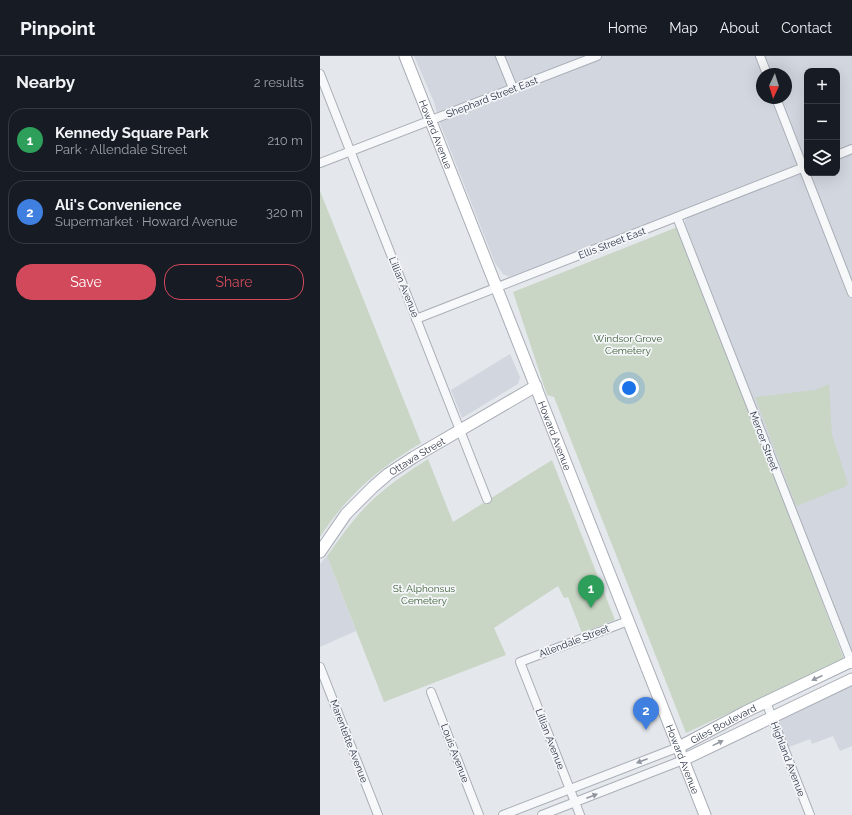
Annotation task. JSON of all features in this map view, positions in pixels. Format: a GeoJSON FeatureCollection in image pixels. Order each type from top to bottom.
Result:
{"type":"FeatureCollection","features":[{"type":"Feature","properties":{"kind":"main road","name":"Howard Avenue"},"geometry":{"type":"LineString","coordinates":[[405,56],[498,287],[705,815]]}},
{"type":"Feature","properties":{"kind":"main road","name":"Ottawa Street"},"geometry":{"type":"LineString","coordinates":[[320,552],[346,514],[388,474],[414,457],[536,386]]}},
{"type":"Feature","properties":{"kind":"main road","name":"Giles Boulevard"},"geometry":{"type":"LineString","coordinates":[[678,747],[766,702],[852,662]]}},
{"type":"Feature","properties":{"kind":"main road","name":"Giles Boulevard"},"geometry":{"type":"LineString","coordinates":[[683,760],[852,679]]}},
{"type":"Feature","properties":{"kind":"street"},"geometry":{"type":"LineString","coordinates":[[500,56],[513,88]]}},
{"type":"Feature","properties":{"kind":"street","name":"Shephard Street East"},"geometry":{"type":"LineString","coordinates":[[320,163],[596,56]]}},
{"type":"Feature","properties":{"kind":"street"},"geometry":{"type":"LineString","coordinates":[[760,56],[765,68]]}},
{"type":"Feature","properties":{"kind":"street","name":"Lillian Avenue"},"geometry":{"type":"LineString","coordinates":[[320,74],[487,499]]}},
{"type":"Feature","properties":{"kind":"street"},"geometry":{"type":"LineString","coordinates":[[779,104],[804,165]]}},
{"type":"Feature","properties":{"kind":"street"},"geometry":{"type":"LineString","coordinates":[[840,154],[852,149]]}},
{"type":"Feature","properties":{"kind":"street","name":"Ellis Street East"},"geometry":{"type":"LineString","coordinates":[[416,319],[804,167]]}},
{"type":"Feature","properties":{"kind":"street"},"geometry":{"type":"LineString","coordinates":[[808,176],[852,293]]}},
{"type":"Feature","properties":{"kind":"street","name":"Mercer Street"},"geometry":{"type":"LineString","coordinates":[[676,217],[852,662]]}},
{"type":"Feature","properties":{"kind":"street","name":"Allendale Street"},"geometry":{"type":"LineString","coordinates":[[520,662],[628,621]]}},
{"type":"Feature","properties":{"kind":"street","name":"Lillian Avenue"},"geometry":{"type":"LineString","coordinates":[[520,662],[580,815]]}},
{"type":"Feature","properties":{"kind":"street","name":"Marentette Avenue"},"geometry":{"type":"LineString","coordinates":[[320,667],[378,815]]}},
{"type":"Feature","properties":{"kind":"street","name":"Louis Avenue"},"geometry":{"type":"LineString","coordinates":[[431,692],[479,815]]}},
{"type":"Feature","properties":{"kind":"street","name":"Highland Avenue"},"geometry":{"type":"LineString","coordinates":[[766,702],[810,815]]}},
{"type":"Feature","properties":{"kind":"street","name":"Giles Boulevard"},"geometry":{"type":"LineString","coordinates":[[503,815],[678,747]]}},
{"type":"Feature","properties":{"kind":"street","name":"Giles Boulevard"},"geometry":{"type":"LineString","coordinates":[[542,815],[683,760]]}},
{"type":"Feature","properties":{"kind":"shaded area"},"geometry":{"type":"Polygon","coordinates":[[[414,56],[852,56],[852,653],[685,224],[685,220],[688,217],[800,174],[796,164],[793,167],[519,276],[510,277],[503,274],[495,263],[439,121],[434,102],[414,56]]]}},
{"type":"Feature","properties":{"kind":"shaded area"},"geometry":{"type":"Polygon","coordinates":[[[510,354],[520,377],[518,384],[462,418],[451,390],[510,354]]]}},
{"type":"Feature","properties":{"kind":"shaded area"},"geometry":{"type":"Polygon","coordinates":[[[327,556],[356,631],[320,647],[320,564],[327,556]]]}},
{"type":"Feature","properties":{"kind":"shaded area"},"geometry":{"type":"Polygon","coordinates":[[[852,679],[852,746],[840,751],[833,736],[812,744],[810,739],[784,749],[772,718],[852,679]]]}},
{"type":"Feature","properties":{"kind":"green space"},"geometry":{"type":"Polygon","coordinates":[[[320,191],[421,443],[391,463],[353,495],[320,537],[320,191]]]}},
{"type":"Feature","properties":{"kind":"green space","name":"Windsor Grove Cemetery"},"geometry":{"type":"Polygon","coordinates":[[[680,226],[844,659],[686,733],[554,397],[547,395],[513,292],[680,226]]]}},
{"type":"Feature","properties":{"kind":"green space"},"geometry":{"type":"Polygon","coordinates":[[[829,384],[832,435],[848,484],[844,487],[796,506],[755,397],[815,390],[829,384]]]}},
{"type":"Feature","properties":{"kind":"green space","name":"St. Alphonsus Cemetery"},"geometry":{"type":"Polygon","coordinates":[[[428,459],[453,522],[552,460],[615,620],[582,633],[568,597],[564,598],[558,586],[494,628],[506,655],[384,702],[327,556],[351,524],[371,502],[396,480],[428,459]]]}},
{"type":"Feature","properties":{"kind":"place","name":"Kennedy Square Park"},"geometry":{"type":"Point","coordinates":[591,608]}},
{"type":"Feature","properties":{"kind":"place","name":"Ali's Convenience"},"geometry":{"type":"Point","coordinates":[646,730]}}]}
